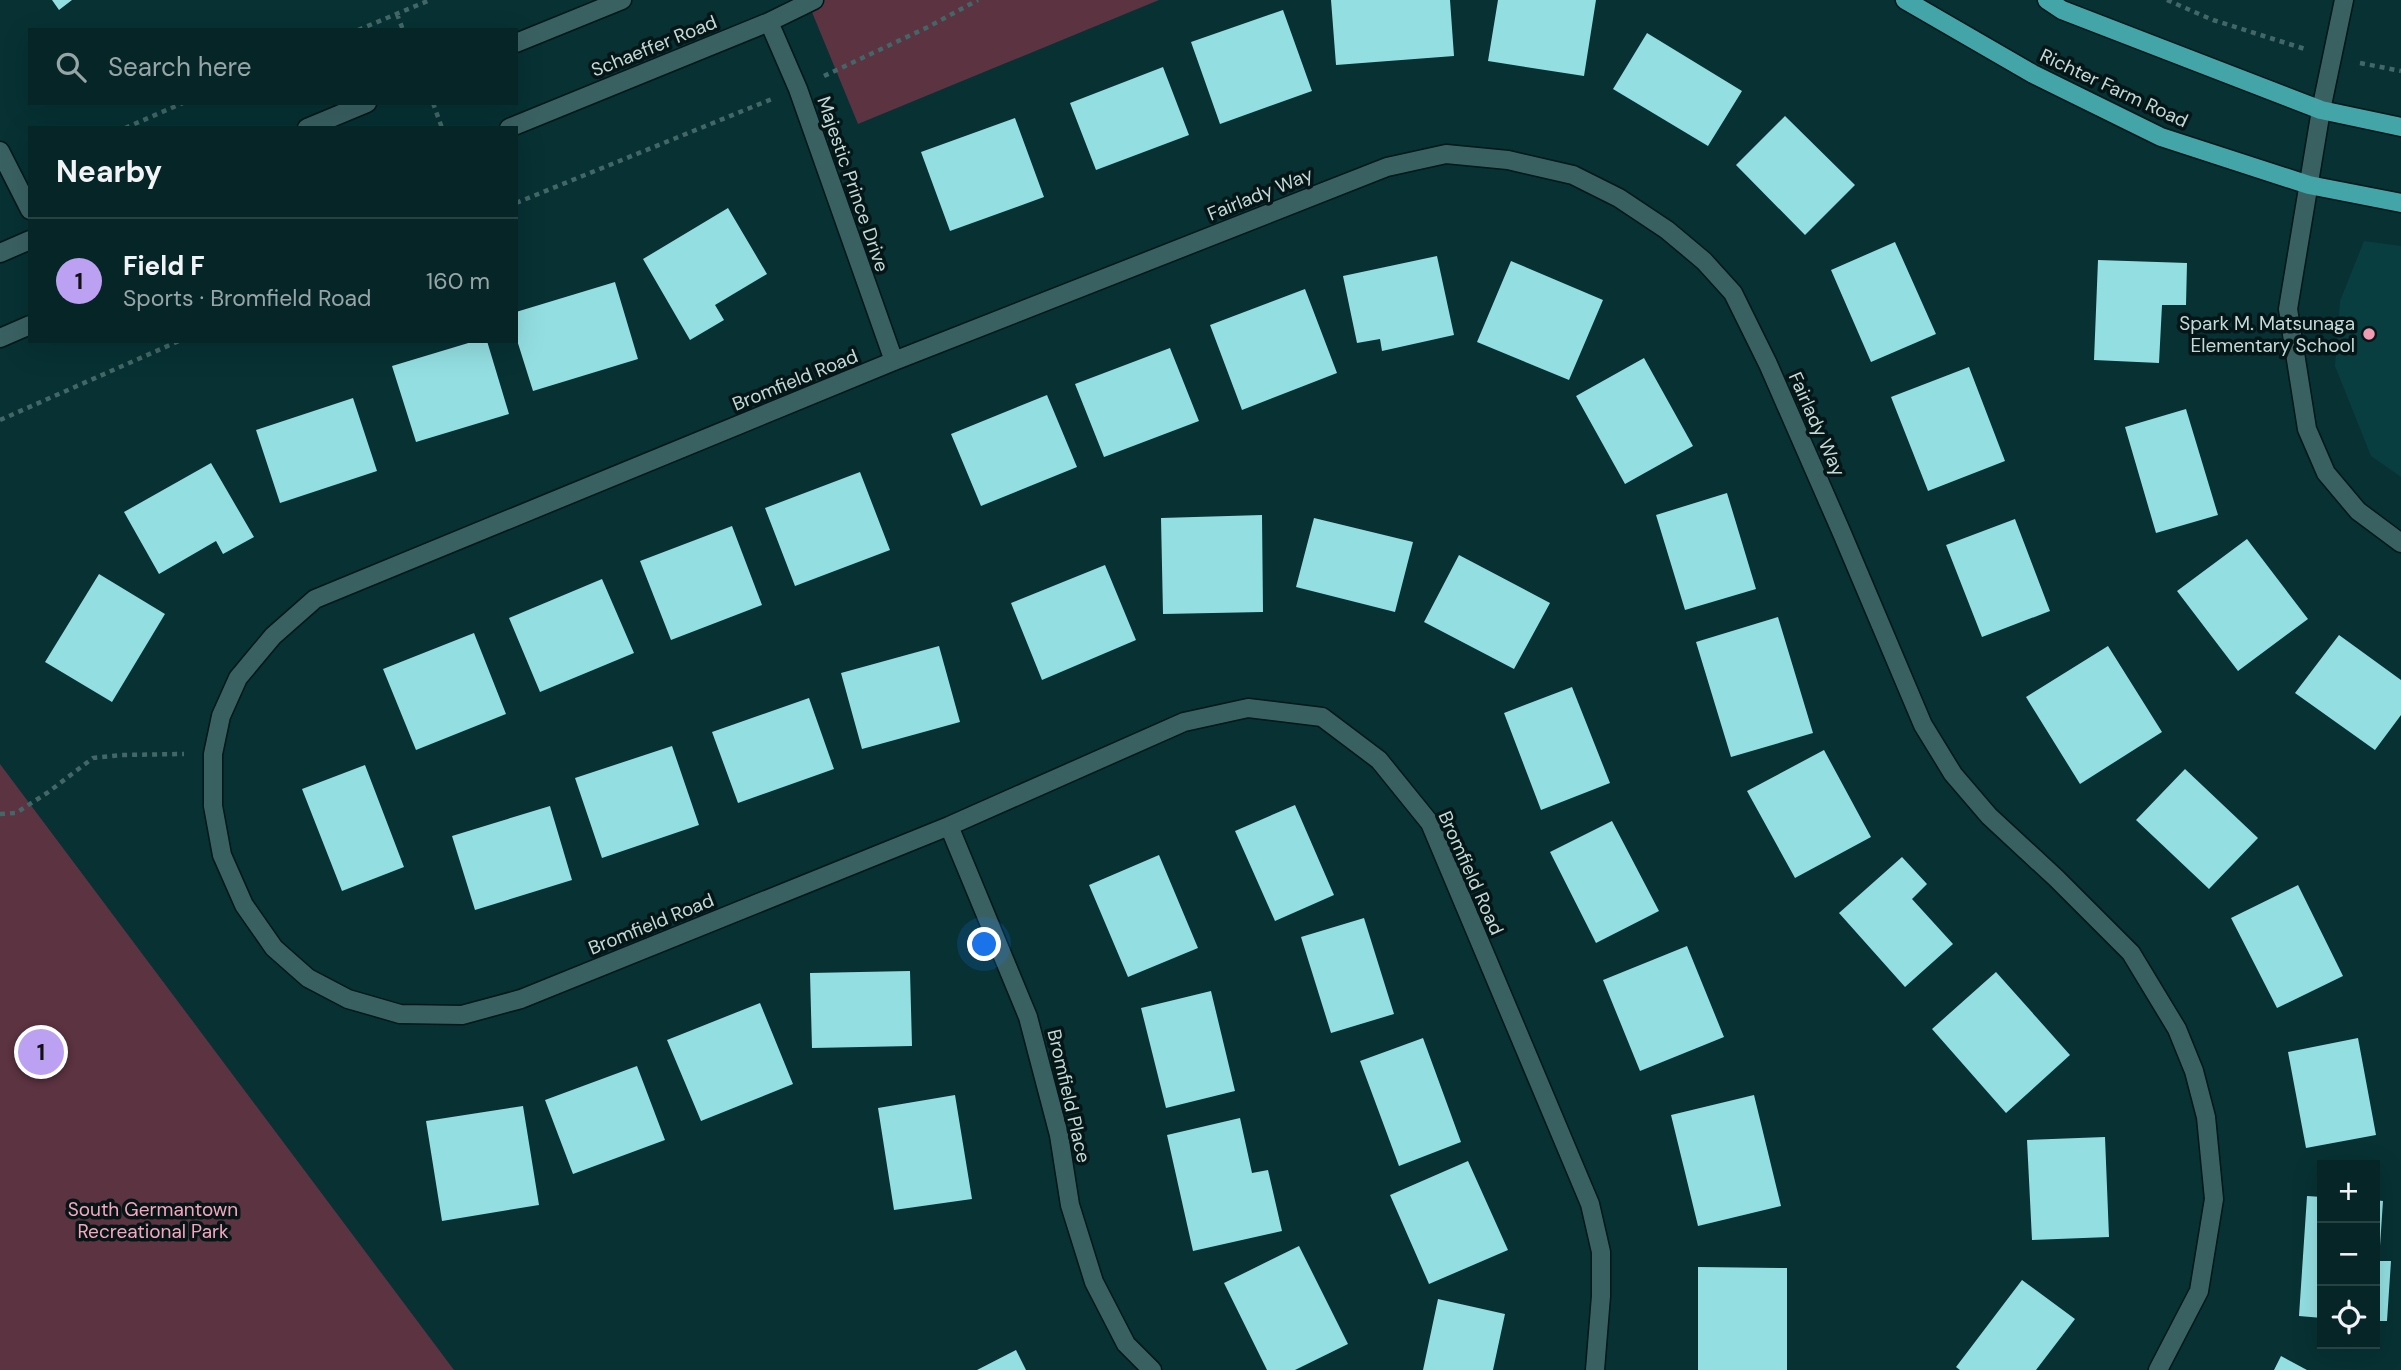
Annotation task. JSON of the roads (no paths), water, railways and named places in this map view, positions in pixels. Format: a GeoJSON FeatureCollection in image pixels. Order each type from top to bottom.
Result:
{"type":"FeatureCollection","features":[{"type":"Feature","properties":{"kind":"main road","name":"Richter Farm Road"},"geometry":{"type":"LineString","coordinates":[[1905,0],[2033,75],[2161,136],[2309,185],[2401,203]]}},
{"type":"Feature","properties":{"kind":"main road"},"geometry":{"type":"LineString","coordinates":[[2047,0],[2062,10],[2321,110],[2401,127]]}},
{"type":"Feature","properties":{"kind":"street"},"geometry":{"type":"LineString","coordinates":[[518,42],[622,0]]}},
{"type":"Feature","properties":{"kind":"street","name":"Schaeffer Road"},"geometry":{"type":"LineString","coordinates":[[514,126],[769,22],[814,0]]}},
{"type":"Feature","properties":{"kind":"street"},"geometry":{"type":"LineString","coordinates":[[2344,0],[2321,110],[2288,309],[2307,429],[2326,473],[2358,511],[2401,543]]}},
{"type":"Feature","properties":{"kind":"street","name":"Majestic Prince Drive"},"geometry":{"type":"LineString","coordinates":[[769,22],[798,89],[894,361]]}},
{"type":"Feature","properties":{"kind":"street"},"geometry":{"type":"LineString","coordinates":[[312,126],[362,105]]}},
{"type":"Feature","properties":{"kind":"street"},"geometry":{"type":"LineString","coordinates":[[0,151],[28,206]]}},
{"type":"Feature","properties":{"kind":"street","name":"Fairlady Way"},"geometry":{"type":"LineString","coordinates":[[894,361],[1387,167],[1446,154],[1508,160],[1573,175],[1619,198],[1667,230],[1704,261],[1732,293],[1768,364],[1842,531],[1923,725],[1953,774],[1989,816],[2131,953],[2177,1029],[2194,1070],[2206,1117],[2214,1199],[2199,1291],[2158,1370]]}},
{"type":"Feature","properties":{"kind":"street"},"geometry":{"type":"LineString","coordinates":[[0,253],[28,241]]}},
{"type":"Feature","properties":{"kind":"street"},"geometry":{"type":"LineString","coordinates":[[0,338],[28,326]]}},
{"type":"Feature","properties":{"kind":"street","name":"Bromfield Road"},"geometry":{"type":"LineString","coordinates":[[894,361],[315,599],[272,636],[238,678],[221,716],[213,754],[213,806],[222,855],[244,905],[274,948],[308,978],[348,999],[400,1014],[462,1015],[521,999],[949,826],[1184,722],[1248,708],[1322,717],[1379,760],[1430,823],[1590,1204],[1601,1252],[1601,1296],[1595,1370]]}},
{"type":"Feature","properties":{"kind":"street","name":"Bromfield Place"},"geometry":{"type":"LineString","coordinates":[[949,826],[1028,1017],[1059,1135],[1070,1205],[1094,1282],[1126,1344],[1152,1370]]}},
{"type":"Feature","properties":{"kind":"place","name":"Spark M. Matsunaga Elementary School"},"geometry":{"type":"Point","coordinates":[2369,334]}},
{"type":"Feature","properties":{"kind":"place","name":"Field F"},"geometry":{"type":"Point","coordinates":[41,1052]}},
{"type":"Feature","properties":{"kind":"park label","name":"South Germantown Recreational Park"},"geometry":{"type":"Point","coordinates":[153,1220]}}]}
